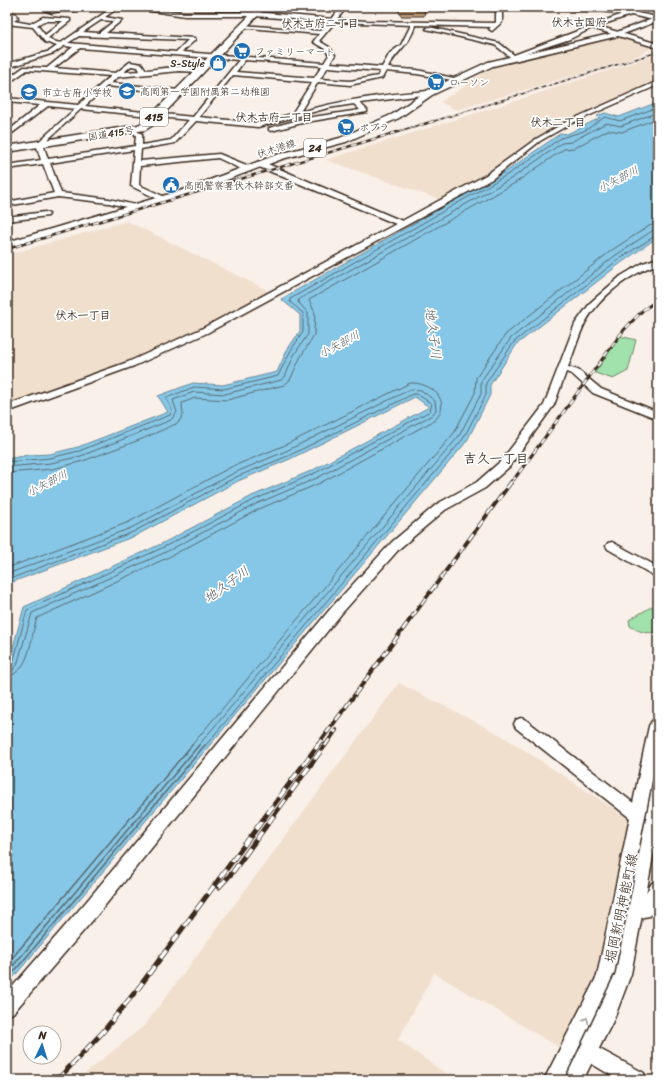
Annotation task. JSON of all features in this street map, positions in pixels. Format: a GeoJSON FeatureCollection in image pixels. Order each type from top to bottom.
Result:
{"type":"FeatureCollection","features":[{"type":"Feature","properties":{"kind":"highway","name":"国道415号"},"geometry":{"type":"LineString","coordinates":[[7,148],[133,130],[149,123],[156,114],[258,11]]}},
{"type":"Feature","properties":{"kind":"main road","name":"伏木港線"},"geometry":{"type":"LineString","coordinates":[[7,244],[162,199],[209,184],[279,157],[343,140],[396,116],[429,93],[487,65],[616,35],[658,19]]}},
{"type":"Feature","properties":{"kind":"main road","name":"堀岡新明神能町線"},"geometry":{"type":"LineString","coordinates":[[556,1080],[580,1047],[617,985],[640,817],[658,726]]}},
{"type":"Feature","properties":{"kind":"main road","name":"堀岡新明神能町線"},"geometry":{"type":"LineString","coordinates":[[627,908],[658,780]]}},
{"type":"Feature","properties":{"kind":"main road","name":"堀岡新明神能町線"},"geometry":{"type":"LineString","coordinates":[[571,1080],[580,1047]]}},
{"type":"Feature","properties":{"kind":"street"},"geometry":{"type":"LineString","coordinates":[[41,7],[49,11],[58,8],[75,10],[82,7]]}},
{"type":"Feature","properties":{"kind":"street"},"geometry":{"type":"LineString","coordinates":[[7,66],[52,52],[116,7]]}},
{"type":"Feature","properties":{"kind":"street"},"geometry":{"type":"LineString","coordinates":[[129,7],[168,10],[185,14],[258,11],[295,17],[333,20],[404,24],[496,25]]}},
{"type":"Feature","properties":{"kind":"street"},"geometry":{"type":"LineString","coordinates":[[295,113],[326,65],[331,53],[316,42],[344,7]]}},
{"type":"Feature","properties":{"kind":"street"},"geometry":{"type":"LineString","coordinates":[[476,39],[485,34],[499,22],[499,7]]}},
{"type":"Feature","properties":{"kind":"street"},"geometry":{"type":"LineString","coordinates":[[535,7],[590,8],[631,13],[658,19]]}},
{"type":"Feature","properties":{"kind":"street"},"geometry":{"type":"LineString","coordinates":[[404,24],[497,44],[514,58],[519,54],[568,38],[592,26],[647,7]]}},
{"type":"Feature","properties":{"kind":"street"},"geometry":{"type":"LineString","coordinates":[[295,17],[299,12]]}},
{"type":"Feature","properties":{"kind":"street"},"geometry":{"type":"LineString","coordinates":[[7,13],[13,14],[15,18],[8,22]]}},
{"type":"Feature","properties":{"kind":"street"},"geometry":{"type":"LineString","coordinates":[[100,18],[119,20],[101,34]]}},
{"type":"Feature","properties":{"kind":"street"},"geometry":{"type":"LineString","coordinates":[[32,25],[43,19],[68,20],[44,38]]}},
{"type":"Feature","properties":{"kind":"street"},"geometry":{"type":"LineString","coordinates":[[8,22],[35,26],[44,38],[52,43],[63,45],[432,74],[456,80]]}},
{"type":"Feature","properties":{"kind":"street"},"geometry":{"type":"LineString","coordinates":[[231,73],[350,83],[380,77],[392,54],[403,46],[413,26]]}},
{"type":"Feature","properties":{"kind":"street"},"geometry":{"type":"LineString","coordinates":[[592,26],[616,35],[658,46]]}},
{"type":"Feature","properties":{"kind":"street"},"geometry":{"type":"LineString","coordinates":[[242,27],[322,33]]}},
{"type":"Feature","properties":{"kind":"street"},"geometry":{"type":"LineString","coordinates":[[78,34],[152,36],[192,39],[178,53]]}},
{"type":"Feature","properties":{"kind":"street"},"geometry":{"type":"LineString","coordinates":[[108,42],[116,35]]}},
{"type":"Feature","properties":{"kind":"street"},"geometry":{"type":"LineString","coordinates":[[143,44],[152,36]]}},
{"type":"Feature","properties":{"kind":"street"},"geometry":{"type":"LineString","coordinates":[[72,39],[184,48]]}},
{"type":"Feature","properties":{"kind":"street"},"geometry":{"type":"LineString","coordinates":[[49,69],[78,46]]}},
{"type":"Feature","properties":{"kind":"street"},"geometry":{"type":"LineString","coordinates":[[7,167],[173,142],[195,118],[243,59]]}},
{"type":"Feature","properties":{"kind":"street"},"geometry":{"type":"LineString","coordinates":[[58,196],[39,144],[130,64],[140,65],[144,72]]}},
{"type":"Feature","properties":{"kind":"street"},"geometry":{"type":"LineString","coordinates":[[7,82],[26,68],[117,75],[179,69],[200,70]]}},
{"type":"Feature","properties":{"kind":"street"},"geometry":{"type":"LineString","coordinates":[[7,409],[131,364],[204,331],[489,177],[538,140],[568,123],[658,83]]}},
{"type":"Feature","properties":{"kind":"street"},"geometry":{"type":"LineString","coordinates":[[106,84],[178,92]]}},
{"type":"Feature","properties":{"kind":"street"},"geometry":{"type":"LineString","coordinates":[[8,101],[156,114],[258,125],[295,113],[354,101],[429,93]]}},
{"type":"Feature","properties":{"kind":"street"},"geometry":{"type":"LineString","coordinates":[[271,129],[306,120],[365,111],[354,101]]}},
{"type":"Feature","properties":{"kind":"street"},"geometry":{"type":"LineString","coordinates":[[7,135],[46,104]]}},
{"type":"Feature","properties":{"kind":"street"},"geometry":{"type":"LineString","coordinates":[[295,113],[306,120]]}},
{"type":"Feature","properties":{"kind":"street"},"geometry":{"type":"LineString","coordinates":[[133,130],[139,134],[135,186],[162,199]]}},
{"type":"Feature","properties":{"kind":"street"},"geometry":{"type":"LineString","coordinates":[[137,164],[219,156],[248,169]]}},
{"type":"Feature","properties":{"kind":"street"},"geometry":{"type":"LineString","coordinates":[[260,164],[403,224]]}},
{"type":"Feature","properties":{"kind":"street"},"geometry":{"type":"LineString","coordinates":[[7,204],[58,196],[109,201],[132,207]]}},
{"type":"Feature","properties":{"kind":"street"},"geometry":{"type":"LineString","coordinates":[[7,219],[45,214]]}},
{"type":"Feature","properties":{"kind":"street"},"geometry":{"type":"LineString","coordinates":[[7,1007],[92,908],[337,610],[396,545],[441,507],[481,485],[505,464],[549,405],[562,368],[580,324],[587,312],[618,283],[651,263],[658,261]]}},
{"type":"Feature","properties":{"kind":"street"},"geometry":{"type":"LineString","coordinates":[[562,368],[575,372],[597,391],[658,416]]}},
{"type":"Feature","properties":{"kind":"street"},"geometry":{"type":"LineString","coordinates":[[612,546],[658,573]]}},
{"type":"Feature","properties":{"kind":"street"},"geometry":{"type":"LineString","coordinates":[[521,724],[640,817]]}},
{"type":"Feature","properties":{"kind":"street"},"geometry":{"type":"LineString","coordinates":[[627,908],[644,910],[658,888]]}},
{"type":"Feature","properties":{"kind":"street"},"geometry":{"type":"LineString","coordinates":[[580,1047],[637,1080]]}},
{"type":"Feature","properties":{"kind":"shaded area"},"geometry":{"type":"Polygon","coordinates":[[[618,37],[655,47],[630,59],[456,110],[440,102],[467,85],[460,83],[478,76],[495,65],[618,37]]]}},
{"type":"Feature","properties":{"kind":"shaded area"},"geometry":{"type":"Polygon","coordinates":[[[658,54],[658,80],[568,123],[538,140],[489,177],[444,201],[326,160],[515,101],[658,54]]]}},
{"type":"Feature","properties":{"kind":"shaded area"},"geometry":{"type":"Polygon","coordinates":[[[127,221],[275,294],[131,364],[7,409],[7,255],[127,221]]]}},
{"type":"Feature","properties":{"kind":"shaded area"},"geometry":{"type":"Polygon","coordinates":[[[399,683],[501,735],[631,820],[596,976],[560,1048],[434,973],[398,1040],[455,1080],[77,1080],[145,1025],[399,683]]]}},
{"type":"Feature","properties":{"kind":"green space"},"geometry":{"type":"Polygon","coordinates":[[[620,336],[636,340],[628,371],[613,379],[595,373],[620,336]]]}},
{"type":"Feature","properties":{"kind":"green space"},"geometry":{"type":"Polygon","coordinates":[[[656,604],[658,605],[658,630],[647,633],[630,626],[629,620],[656,604]]]}},
{"type":"Feature","properties":{"kind":"water"},"geometry":{"type":"Polygon","coordinates":[[[658,102],[658,237],[621,263],[517,344],[490,385],[490,395],[467,441],[7,985],[7,669],[24,607],[163,543],[252,496],[313,470],[429,407],[415,397],[290,459],[238,481],[135,536],[7,584],[7,459],[28,455],[50,454],[78,447],[168,412],[158,396],[193,383],[223,385],[277,372],[287,350],[300,331],[300,315],[281,299],[508,170],[561,133],[567,134],[600,118],[597,116],[605,113],[619,117],[658,102]]]}},
{"type":"Feature","properties":{"kind":"building"},"geometry":{"type":"Polygon","coordinates":[[[400,7],[424,7],[425,9],[401,9],[400,7]]]}},
{"type":"Feature","properties":{"kind":"tram line"},"geometry":{"type":"LineString","coordinates":[[564,1080],[615,973],[658,754]]}},
{"type":"Feature","properties":{"kind":"railway"},"geometry":{"type":"LineString","coordinates":[[431,122],[658,52]]}},
{"type":"Feature","properties":{"kind":"railway"},"geometry":{"type":"LineString","coordinates":[[7,249],[434,121]]}},
{"type":"Feature","properties":{"kind":"railway"},"geometry":{"type":"LineString","coordinates":[[512,482],[623,331],[643,310],[658,300]]}},
{"type":"Feature","properties":{"kind":"railway"},"geometry":{"type":"LineString","coordinates":[[317,746],[512,481]]}},
{"type":"Feature","properties":{"kind":"railway"},"geometry":{"type":"LineString","coordinates":[[325,746],[336,730]]}},
{"type":"Feature","properties":{"kind":"railway"},"geometry":{"type":"LineString","coordinates":[[57,1080],[102,1033],[140,986],[318,745]]}},
{"type":"Feature","properties":{"kind":"railway"},"geometry":{"type":"LineString","coordinates":[[219,887],[232,873],[325,745]]}},
{"type":"Feature","properties":{"kind":"place","name":"ファミリーマート"},"geometry":{"type":"Point","coordinates":[242,51]}},
{"type":"Feature","properties":{"kind":"place","name":"S-Style"},"geometry":{"type":"Point","coordinates":[218,63]}},
{"type":"Feature","properties":{"kind":"place","name":"ローソン"},"geometry":{"type":"Point","coordinates":[436,82]}},
{"type":"Feature","properties":{"kind":"place","name":"高岡第一学園附属第二幼稚園"},"geometry":{"type":"Point","coordinates":[127,91]}},
{"type":"Feature","properties":{"kind":"place","name":"市立古府小学校"},"geometry":{"type":"Point","coordinates":[29,92]}},
{"type":"Feature","properties":{"kind":"place","name":"ポプラ"},"geometry":{"type":"Point","coordinates":[346,127]}},
{"type":"Feature","properties":{"kind":"place","name":"高岡警察署伏木幹部交番"},"geometry":{"type":"Point","coordinates":[171,185]}},
{"type":"Feature","properties":{"kind":"district","name":"伏木古国府"},"geometry":{"type":"Point","coordinates":[579,22]}},
{"type":"Feature","properties":{"kind":"district","name":"伏木古府二丁目"},"geometry":{"type":"Point","coordinates":[320,23]}},
{"type":"Feature","properties":{"kind":"district","name":"伏木古府一丁目"},"geometry":{"type":"Point","coordinates":[274,117]}},
{"type":"Feature","properties":{"kind":"district","name":"伏木二丁目"},"geometry":{"type":"Point","coordinates":[558,122]}},
{"type":"Feature","properties":{"kind":"district","name":"伏木一丁目"},"geometry":{"type":"Point","coordinates":[83,315]}},
{"type":"Feature","properties":{"kind":"district","name":"吉久一丁目"},"geometry":{"type":"Point","coordinates":[496,458]}},
{"type":"Feature","properties":{"kind":"water label","name":"小矢部川"},"geometry":{"type":"Point","coordinates":[618,179]}},
{"type":"Feature","properties":{"kind":"water label","name":"地久子川"},"geometry":{"type":"Point","coordinates":[434,333]}},
{"type":"Feature","properties":{"kind":"water label","name":"小矢部川"},"geometry":{"type":"Point","coordinates":[339,344]}},
{"type":"Feature","properties":{"kind":"water label","name":"小矢部川"},"geometry":{"type":"Point","coordinates":[47,483]}},
{"type":"Feature","properties":{"kind":"water label","name":"地久子川"},"geometry":{"type":"Point","coordinates":[226,584]}}]}
